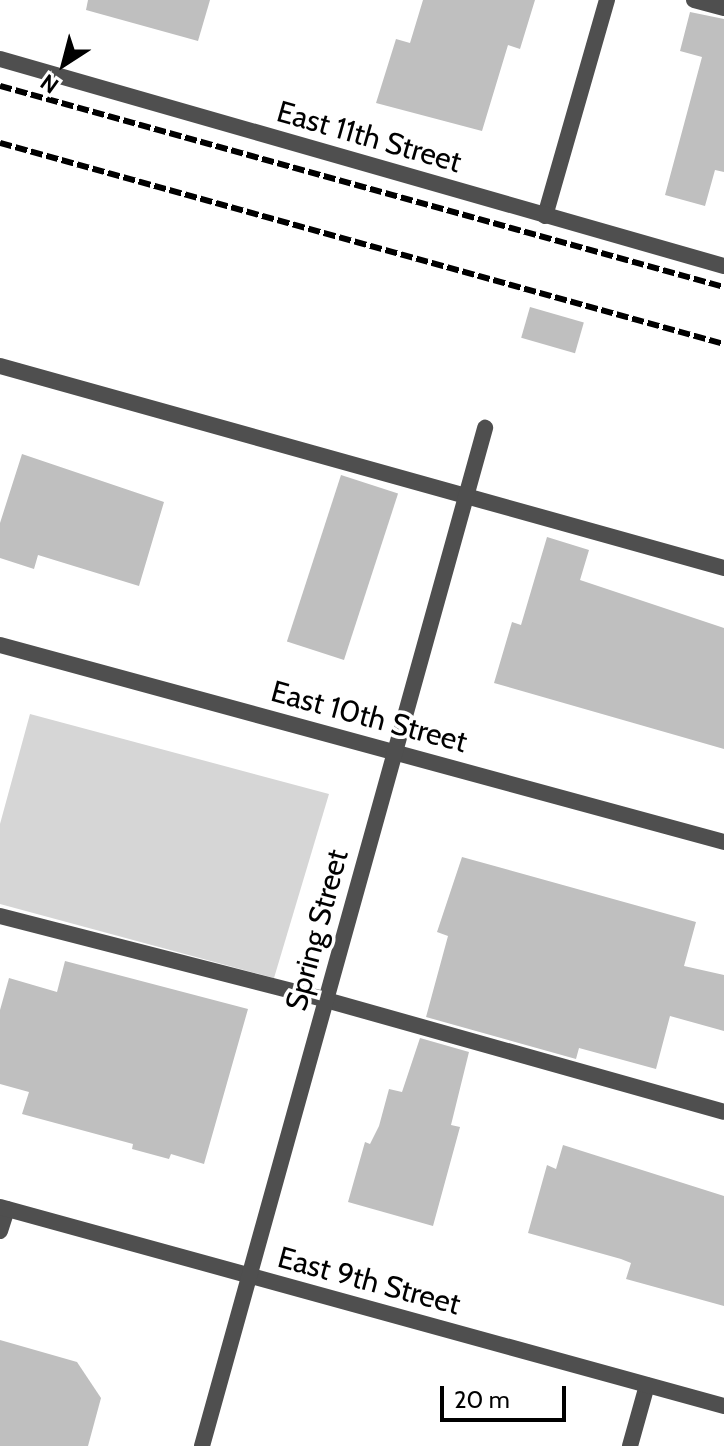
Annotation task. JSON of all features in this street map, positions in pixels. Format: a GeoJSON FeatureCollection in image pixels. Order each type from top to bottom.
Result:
{"type":"FeatureCollection","features":[{"type":"Feature","properties":{"kind":"street"},"geometry":{"type":"LineString","coordinates":[[545,216],[607,0]]}},
{"type":"Feature","properties":{"kind":"street"},"geometry":{"type":"LineString","coordinates":[[694,0],[724,8]]}},
{"type":"Feature","properties":{"kind":"street","name":"East 11th Street"},"geometry":{"type":"LineString","coordinates":[[0,59],[724,266]]}},
{"type":"Feature","properties":{"kind":"street"},"geometry":{"type":"LineString","coordinates":[[0,366],[724,568]]}},
{"type":"Feature","properties":{"kind":"street","name":"Spring Street"},"geometry":{"type":"LineString","coordinates":[[202,1446],[485,428]]}},
{"type":"Feature","properties":{"kind":"street","name":"East 10th Street"},"geometry":{"type":"LineString","coordinates":[[0,645],[724,842]]}},
{"type":"Feature","properties":{"kind":"street"},"geometry":{"type":"LineString","coordinates":[[0,916],[326,1000],[724,1112]]}},
{"type":"Feature","properties":{"kind":"street"},"geometry":{"type":"LineString","coordinates":[[0,1231],[4,1208]]}},
{"type":"Feature","properties":{"kind":"street","name":"East 9th Street"},"geometry":{"type":"LineString","coordinates":[[4,1208],[249,1278],[724,1406]]}},
{"type":"Feature","properties":{"kind":"street"},"geometry":{"type":"LineString","coordinates":[[630,1446],[647,1385]]}},
{"type":"Feature","properties":{"kind":"shaded area"},"geometry":{"type":"Polygon","coordinates":[[[30,714],[329,794],[274,978],[0,904],[0,824],[30,714]]]}},
{"type":"Feature","properties":{"kind":"building"},"geometry":{"type":"Polygon","coordinates":[[[88,0],[210,0],[198,41],[86,10],[88,0]]]}},
{"type":"Feature","properties":{"kind":"building"},"geometry":{"type":"Polygon","coordinates":[[[423,0],[535,0],[520,49],[508,45],[482,131],[376,103],[396,39],[410,43],[423,0]]]}},
{"type":"Feature","properties":{"kind":"building"},"geometry":{"type":"Polygon","coordinates":[[[690,12],[724,19],[724,172],[715,170],[705,206],[665,195],[702,57],[680,51],[690,12]]]}},
{"type":"Feature","properties":{"kind":"building"},"geometry":{"type":"Polygon","coordinates":[[[530,307],[584,322],[575,353],[521,338],[530,307]]]}},
{"type":"Feature","properties":{"kind":"building"},"geometry":{"type":"Polygon","coordinates":[[[22,454],[164,502],[139,586],[38,555],[34,569],[0,558],[0,523],[22,454]]]}},
{"type":"Feature","properties":{"kind":"building"},"geometry":{"type":"Polygon","coordinates":[[[341,475],[398,494],[344,660],[287,641],[341,475]]]}},
{"type":"Feature","properties":{"kind":"building"},"geometry":{"type":"Polygon","coordinates":[[[547,537],[589,550],[580,580],[724,628],[724,749],[494,683],[512,622],[521,625],[547,537]]]}},
{"type":"Feature","properties":{"kind":"building"},"geometry":{"type":"Polygon","coordinates":[[[462,857],[696,922],[684,966],[724,975],[724,1031],[670,1016],[656,1069],[579,1048],[576,1059],[426,1017],[448,936],[437,932],[462,857]]]}},
{"type":"Feature","properties":{"kind":"building"},"geometry":{"type":"Polygon","coordinates":[[[65,961],[248,1009],[204,1164],[171,1154],[169,1159],[132,1149],[133,1144],[22,1114],[29,1092],[0,1084],[0,1010],[9,978],[57,992],[65,961]]]}},
{"type":"Feature","properties":{"kind":"building"},"geometry":{"type":"Polygon","coordinates":[[[420,1038],[469,1052],[451,1125],[460,1127],[433,1226],[348,1202],[365,1142],[370,1144],[379,1126],[389,1089],[402,1092],[420,1038]]]}},
{"type":"Feature","properties":{"kind":"building"},"geometry":{"type":"Polygon","coordinates":[[[563,1145],[724,1196],[724,1306],[626,1279],[631,1263],[528,1233],[547,1165],[556,1169],[563,1145]]]}},
{"type":"Feature","properties":{"kind":"building"},"geometry":{"type":"Polygon","coordinates":[[[0,1340],[77,1362],[101,1398],[88,1446],[0,1446],[0,1340]]]}},
{"type":"Feature","properties":{"kind":"railway"},"geometry":{"type":"LineString","coordinates":[[0,86],[724,287]]}},
{"type":"Feature","properties":{"kind":"railway"},"geometry":{"type":"LineString","coordinates":[[0,143],[724,344]]}}]}
